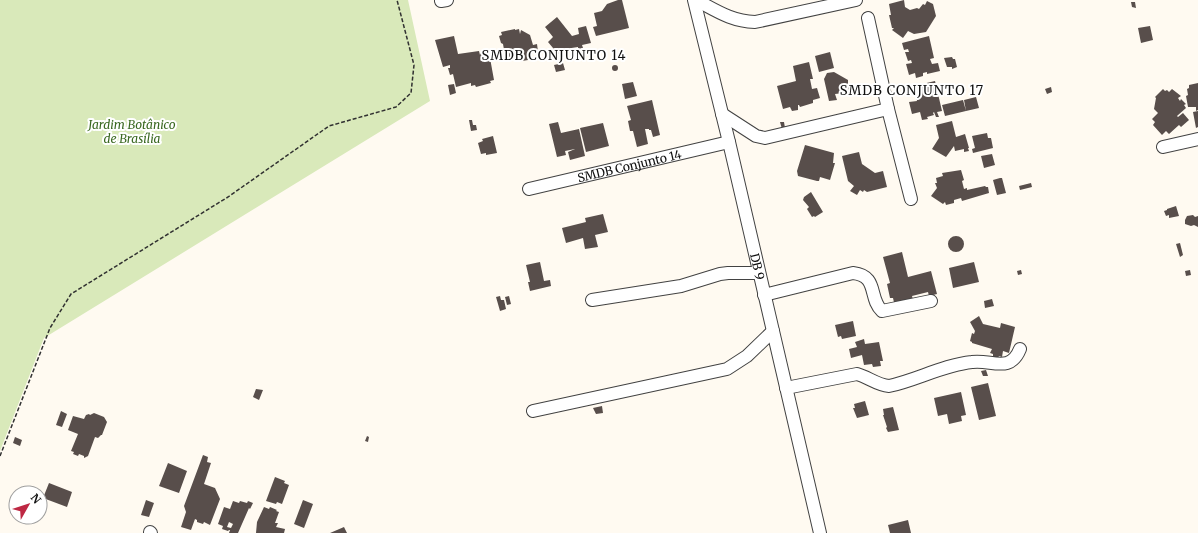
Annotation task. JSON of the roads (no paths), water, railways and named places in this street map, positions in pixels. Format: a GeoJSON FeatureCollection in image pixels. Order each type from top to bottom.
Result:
{"type":"FeatureCollection","features":[{"type":"Feature","properties":{"kind":"street"},"geometry":{"type":"LineString","coordinates":[[695,0],[725,16],[742,21],[755,22],[856,0]]}},
{"type":"Feature","properties":{"kind":"street","name":"DB 9"},"geometry":{"type":"LineString","coordinates":[[695,0],[820,533]]}},
{"type":"Feature","properties":{"kind":"street"},"geometry":{"type":"LineString","coordinates":[[868,18],[888,109],[911,199]]}},
{"type":"Feature","properties":{"kind":"street"},"geometry":{"type":"LineString","coordinates":[[722,114],[756,136],[765,138],[888,109]]}},
{"type":"Feature","properties":{"kind":"street"},"geometry":{"type":"LineString","coordinates":[[1163,147],[1198,139]]}},
{"type":"Feature","properties":{"kind":"street","name":"SMDB Conjunto 14"},"geometry":{"type":"LineString","coordinates":[[529,189],[729,142]]}},
{"type":"Feature","properties":{"kind":"street"},"geometry":{"type":"LineString","coordinates":[[592,300],[676,287],[724,273],[759,273]]}},
{"type":"Feature","properties":{"kind":"street"},"geometry":{"type":"LineString","coordinates":[[764,295],[853,273],[861,274],[868,279],[873,290],[876,306],[882,311],[931,301]]}},
{"type":"Feature","properties":{"kind":"street"},"geometry":{"type":"LineString","coordinates":[[532,411],[727,368],[746,356],[773,331]]}},
{"type":"Feature","properties":{"kind":"street"},"geometry":{"type":"LineString","coordinates":[[786,388],[857,374],[884,386],[889,386],[973,361],[1003,364],[1008,363],[1017,357],[1020,349]]}},
{"type":"Feature","properties":{"kind":"district","name":"SMDB CONJUNTO 14"},"geometry":{"type":"Point","coordinates":[554,55]}},
{"type":"Feature","properties":{"kind":"district","name":"SMDB CONJUNTO 17"},"geometry":{"type":"Point","coordinates":[912,90]}},
{"type":"Feature","properties":{"kind":"park label","name":"Jardim Botânico de Brasília"},"geometry":{"type":"Point","coordinates":[132,131]}}]}
